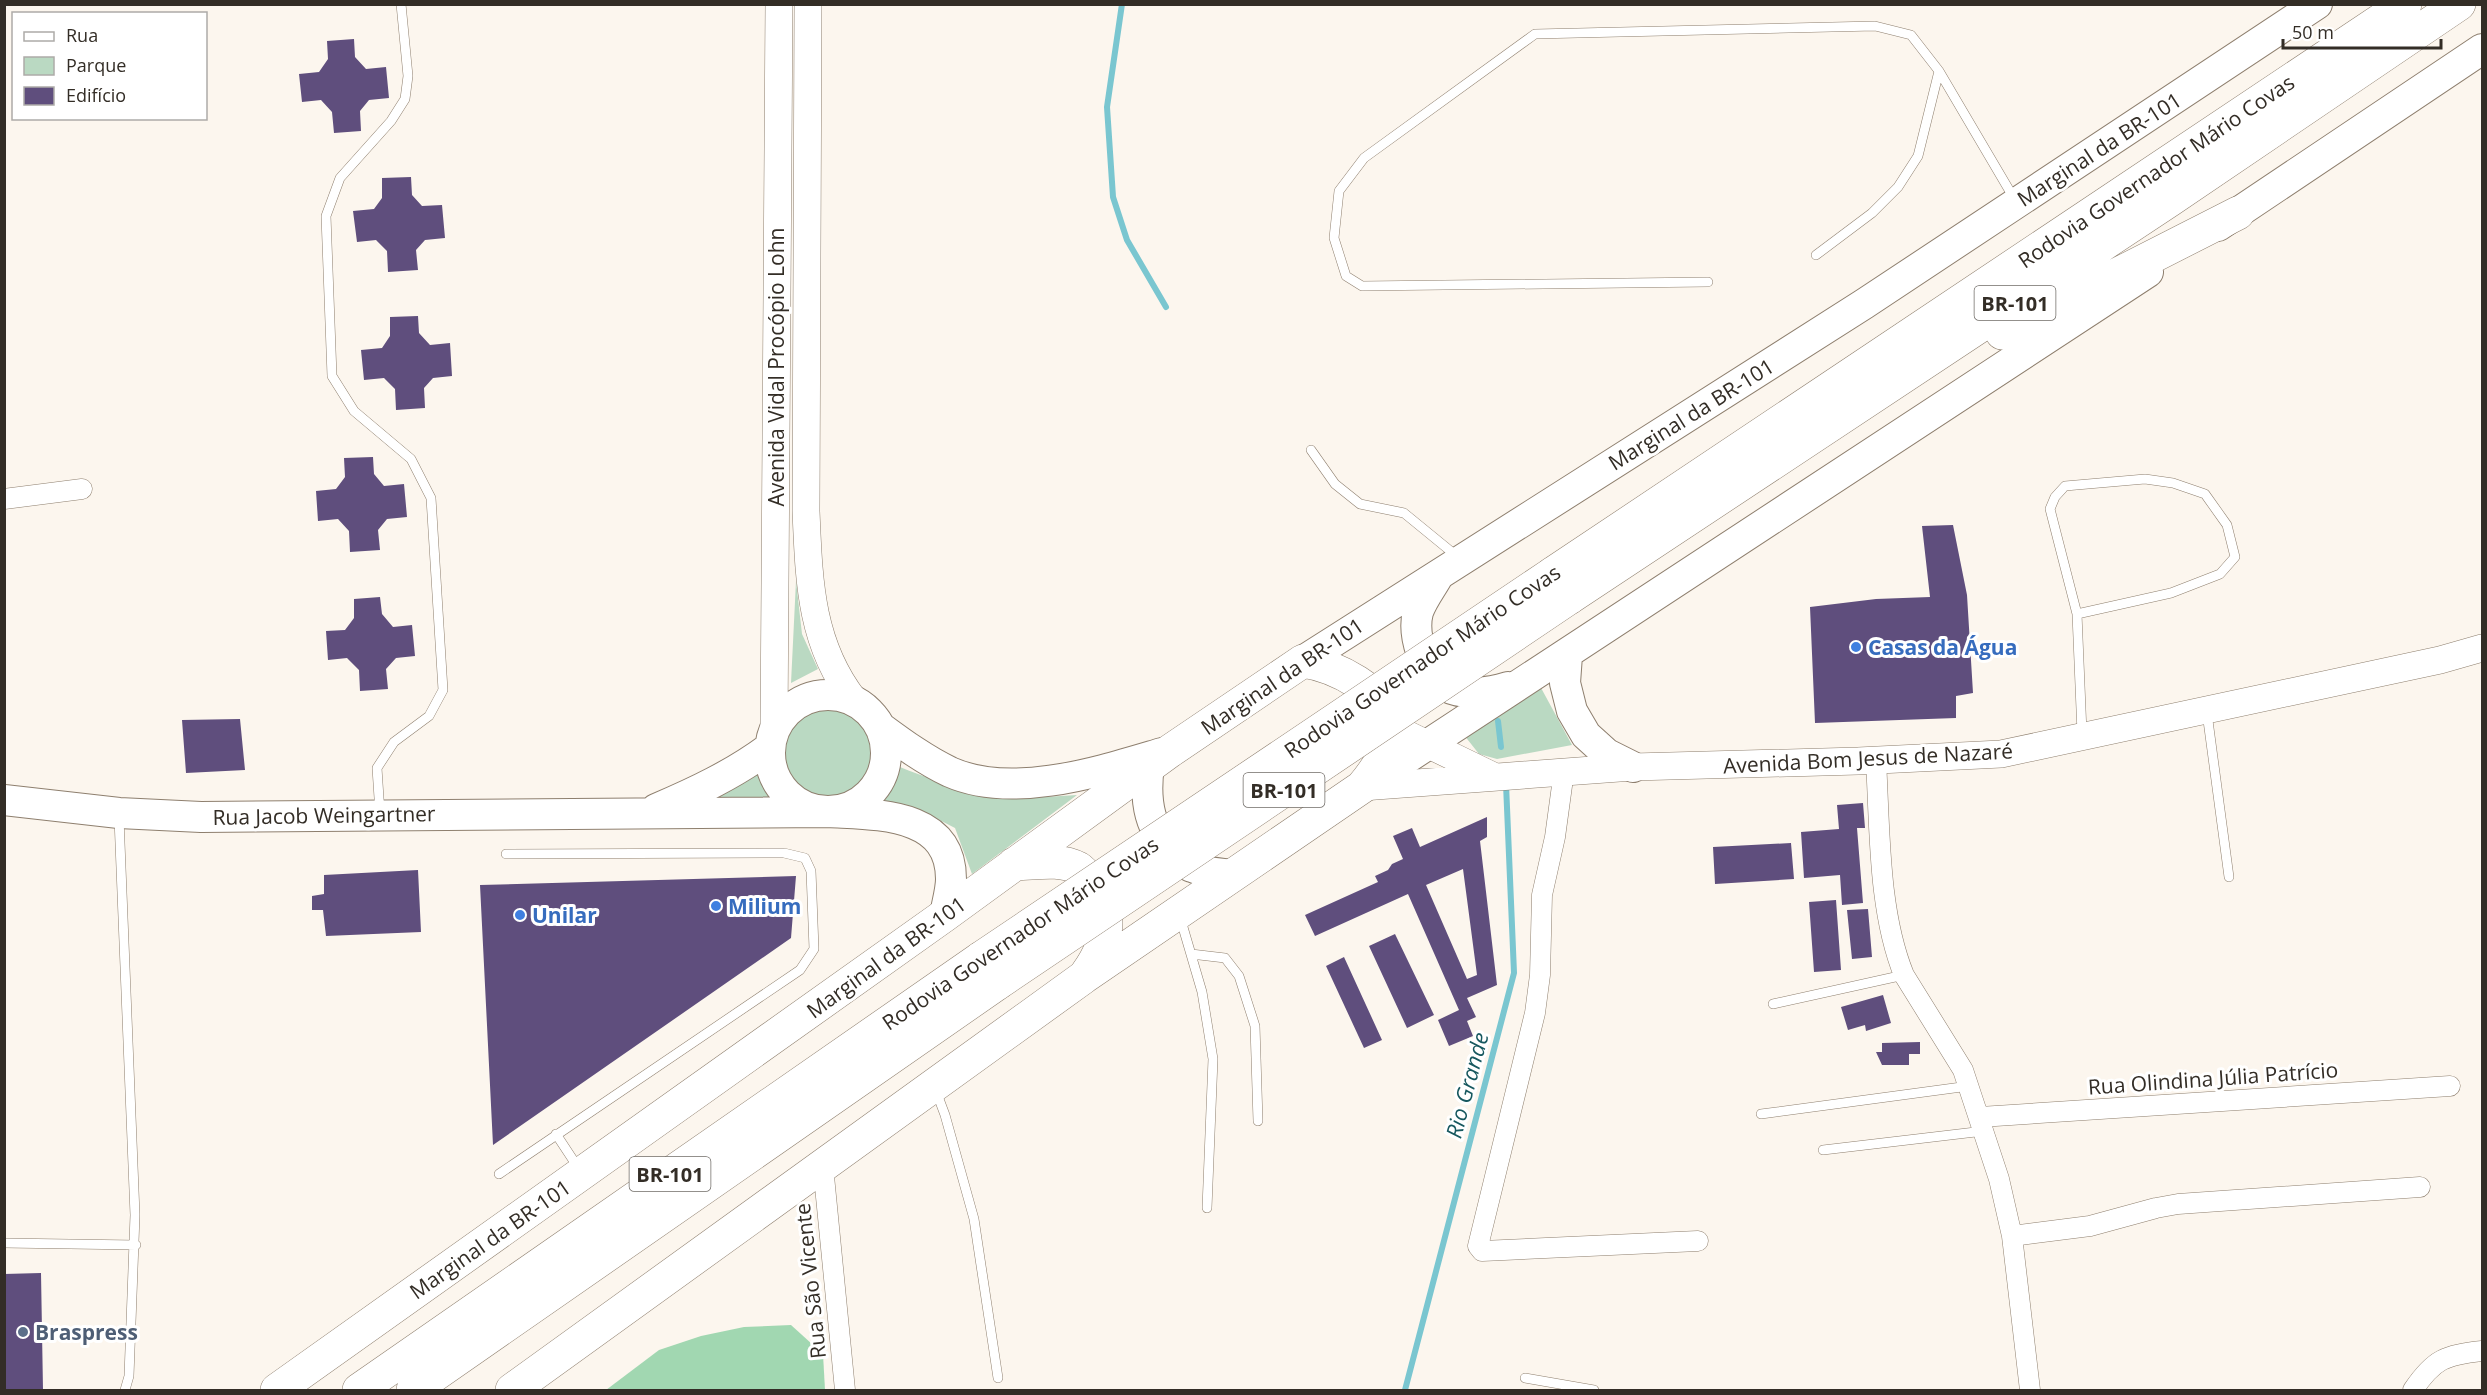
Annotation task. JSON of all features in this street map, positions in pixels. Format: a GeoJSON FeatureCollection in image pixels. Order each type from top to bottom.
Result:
{"type":"FeatureCollection","features":[{"type":"Feature","properties":{"kind":"highway","name":"Rodovia Governador Mário Covas"},"geometry":{"type":"LineString","coordinates":[[359,1390],[1561,586],[2405,4]]}},
{"type":"Feature","properties":{"kind":"highway","name":"Rodovia Governador Mário Covas"},"geometry":{"type":"LineString","coordinates":[[1561,586],[1862,405],[2459,4]]}},
{"type":"Feature","properties":{"kind":"highway"},"geometry":{"type":"LineString","coordinates":[[1862,405],[2238,213]]}},
{"type":"Feature","properties":{"kind":"highway"},"geometry":{"type":"LineString","coordinates":[[512,1390],[1084,977],[1362,787],[1376,771],[1386,752],[1392,727],[1383,708],[1371,693],[1351,678],[1320,664],[1303,661]]}},
{"type":"Feature","properties":{"kind":"highway","name":"Marginal da BR-101"},"geometry":{"type":"LineString","coordinates":[[277,1390],[945,915],[1160,758],[1303,661]]}},
{"type":"Feature","properties":{"kind":"highway"},"geometry":{"type":"LineString","coordinates":[[1014,864],[1061,863],[1079,869],[1098,890],[1108,915],[1105,942],[1096,962],[1084,977]]}},
{"type":"Feature","properties":{"kind":"highway","name":"Rodovia Governador Mário Covas"},"geometry":{"type":"LineString","coordinates":[[414,1390],[538,1304],[990,970]]}},
{"type":"Feature","properties":{"kind":"highway"},"geometry":{"type":"LineString","coordinates":[[446,1390],[538,1304]]}},
{"type":"Feature","properties":{"kind":"main road","name":"Marginal da BR-101"},"geometry":{"type":"LineString","coordinates":[[1303,661],[1670,428],[2017,203],[2317,4]]}},
{"type":"Feature","properties":{"kind":"main road"},"geometry":{"type":"LineString","coordinates":[[1362,787],[1567,655],[2238,213],[2482,49]]}},
{"type":"Feature","properties":{"kind":"main road"},"geometry":{"type":"LineString","coordinates":[[1450,566],[1419,611],[1416,637],[1427,666],[1445,686],[1473,693],[1497,690],[1525,681]]}},
{"type":"Feature","properties":{"kind":"main road"},"geometry":{"type":"LineString","coordinates":[[1567,655],[1565,683],[1576,719],[1586,735],[1607,754],[1633,767]]}},
{"type":"Feature","properties":{"kind":"main road"},"geometry":{"type":"LineString","coordinates":[[835,694],[854,700],[869,711],[880,727],[886,746],[885,766],[878,784],[865,799],[848,808],[829,812],[809,809],[792,800],[779,785],[771,768],[771,738],[784,713],[799,701],[817,695],[835,694]]}},
{"type":"Feature","properties":{"kind":"main road"},"geometry":{"type":"LineString","coordinates":[[880,727],[926,759],[953,773],[988,781],[1032,783],[1076,778],[1160,758]]}},
{"type":"Feature","properties":{"kind":"main road","name":"Rua Jacob Weingartner"},"geometry":{"type":"LineString","coordinates":[[644,814],[707,786],[738,769],[771,738]]}},
{"type":"Feature","properties":{"kind":"main road"},"geometry":{"type":"LineString","coordinates":[[1160,758],[1146,786],[1148,810],[1153,827],[1170,850],[1189,866],[1204,872],[1234,875]]}},
{"type":"Feature","properties":{"kind":"main road","name":"Rua Jacob Weingartner"},"geometry":{"type":"LineString","coordinates":[[4,800],[119,813],[201,817],[829,812],[894,816],[928,830],[942,844],[948,860],[951,879],[945,915]]}},
{"type":"Feature","properties":{"kind":"street","name":"Avenida Vidal Procópio Lohn"},"geometry":{"type":"LineString","coordinates":[[771,738],[779,4]]}},
{"type":"Feature","properties":{"kind":"street","name":"Avenida Vidal Procópio Lohn"},"geometry":{"type":"LineString","coordinates":[[808,4],[806,511],[809,579],[820,639],[838,679],[854,700]]}},
{"type":"Feature","properties":{"kind":"street"},"geometry":{"type":"LineString","coordinates":[[4,499],[82,489]]}},
{"type":"Feature","properties":{"kind":"street","name":"Avenida Bom Jesus de Nazaré"},"geometry":{"type":"LineString","coordinates":[[1362,787],[1633,767],[1876,761],[2001,754],[2440,660],[2482,648]]}},
{"type":"Feature","properties":{"kind":"street","name":"Avenida Bom Jesus de Nazaré"},"geometry":{"type":"LineString","coordinates":[[1392,727],[1430,744],[1467,766],[1495,777]]}},
{"type":"Feature","properties":{"kind":"street"},"geometry":{"type":"LineString","coordinates":[[1876,761],[1884,886],[1898,959],[1904,975],[1958,1062],[1970,1086],[1999,1179],[2012,1236],[2030,1390]]}},
{"type":"Feature","properties":{"kind":"street"},"geometry":{"type":"LineString","coordinates":[[1564,771],[1555,837],[1542,894],[1541,956],[1534,1013],[1478,1246],[1482,1251],[1698,1241]]}},
{"type":"Feature","properties":{"kind":"street","name":"Rua Olindina Júlia Patrício"},"geometry":{"type":"LineString","coordinates":[[1982,1124],[2450,1086]]}},
{"type":"Feature","properties":{"kind":"street","name":"Rua São Vicente"},"geometry":{"type":"LineString","coordinates":[[823,1166],[845,1390]]}},
{"type":"Feature","properties":{"kind":"street"},"geometry":{"type":"LineString","coordinates":[[2012,1236],[2090,1226],[2178,1204],[2420,1188]]}},
{"type":"Feature","properties":{"kind":"street"},"geometry":{"type":"LineString","coordinates":[[2413,1390],[2426,1371],[2436,1362],[2446,1357],[2482,1352]]}},
{"type":"Feature","properties":{"kind":"lane"},"geometry":{"type":"LineString","coordinates":[[380,815],[377,768],[394,742],[429,716],[443,690],[431,498],[411,459],[354,411],[332,376],[326,216],[340,178],[392,121],[405,99],[408,75],[401,4]]}},
{"type":"Feature","properties":{"kind":"lane"},"geometry":{"type":"LineString","coordinates":[[1708,282],[1362,286],[1346,276],[1334,238],[1339,191],[1364,158],[1535,34],[1875,26],[1911,35],[1939,72],[2017,203]]}},
{"type":"Feature","properties":{"kind":"lane"},"geometry":{"type":"LineString","coordinates":[[1816,255],[1872,213],[1898,187],[1918,156],[1939,72]]}},
{"type":"Feature","properties":{"kind":"lane"},"geometry":{"type":"LineString","coordinates":[[1311,450],[1335,484],[1360,504],[1404,513],[1450,566]]}},
{"type":"Feature","properties":{"kind":"lane"},"geometry":{"type":"LineString","coordinates":[[2077,614],[2171,593],[2220,573],[2235,557],[2228,525],[2205,494],[2173,483],[2145,479],[2065,486],[2055,496],[2050,509],[2077,614],[2082,738]]}},
{"type":"Feature","properties":{"kind":"lane"},"geometry":{"type":"LineString","coordinates":[[2207,711],[2229,877]]}},
{"type":"Feature","properties":{"kind":"lane"},"geometry":{"type":"LineString","coordinates":[[119,813],[136,1245],[129,1376],[125,1390]]}},
{"type":"Feature","properties":{"kind":"lane"},"geometry":{"type":"LineString","coordinates":[[499,1174],[800,970],[814,949],[811,871],[805,858],[783,853],[506,854]]}},
{"type":"Feature","properties":{"kind":"lane"},"geometry":{"type":"LineString","coordinates":[[1179,912],[1202,992],[1213,1059],[1207,1208]]}},
{"type":"Feature","properties":{"kind":"lane"},"geometry":{"type":"LineString","coordinates":[[1191,954],[1225,958],[1239,976],[1255,1026],[1258,1121]]}},
{"type":"Feature","properties":{"kind":"lane"},"geometry":{"type":"LineString","coordinates":[[1773,1004],[1904,975]]}},
{"type":"Feature","properties":{"kind":"lane"},"geometry":{"type":"LineString","coordinates":[[934,1086],[945,1115],[974,1219],[998,1378]]}},
{"type":"Feature","properties":{"kind":"lane"},"geometry":{"type":"LineString","coordinates":[[1761,1114],[1970,1086]]}},
{"type":"Feature","properties":{"kind":"lane"},"geometry":{"type":"LineString","coordinates":[[1823,1150],[1982,1124]]}},
{"type":"Feature","properties":{"kind":"lane"},"geometry":{"type":"LineString","coordinates":[[556,1134],[582,1173]]}},
{"type":"Feature","properties":{"kind":"lane"},"geometry":{"type":"LineString","coordinates":[[4,1244],[136,1245]]}},
{"type":"Feature","properties":{"kind":"lane"},"geometry":{"type":"LineString","coordinates":[[1525,1378],[1594,1390]]}},
{"type":"Feature","properties":{"kind":"green space"},"geometry":{"type":"Polygon","coordinates":[[[796,581],[802,634],[818,669],[791,683],[796,581]]]}},
{"type":"Feature","properties":{"kind":"green space"},"geometry":{"type":"Polygon","coordinates":[[[1540,686],[1572,745],[1497,759],[1479,754],[1464,735],[1540,686]]]}},
{"type":"Feature","properties":{"kind":"green space"},"geometry":{"type":"Polygon","coordinates":[[[829,705],[846,709],[861,719],[871,734],[875,751],[871,768],[861,783],[846,793],[829,797],[812,793],[797,783],[787,768],[783,751],[787,734],[797,719],[812,709],[829,705]]]}},
{"type":"Feature","properties":{"kind":"green space"},"geometry":{"type":"Polygon","coordinates":[[[895,765],[949,785],[978,792],[1024,797],[1077,795],[972,874],[955,828],[918,809],[879,801],[890,784],[895,765]]]}},
{"type":"Feature","properties":{"kind":"green space"},"geometry":{"type":"Polygon","coordinates":[[[760,768],[769,793],[777,800],[705,803],[760,768]]]}},
{"type":"Feature","properties":{"kind":"green space"},"geometry":{"type":"Polygon","coordinates":[[[791,1325],[823,1354],[825,1390],[606,1390],[659,1350],[701,1336],[744,1327],[791,1325]]]}},
{"type":"Feature","properties":{"kind":"building"},"geometry":{"type":"Polygon","coordinates":[[[354,39],[355,57],[366,69],[386,67],[389,98],[369,100],[360,111],[361,131],[334,133],[332,112],[321,100],[302,102],[299,74],[319,72],[328,59],[327,41],[354,39]]]}},
{"type":"Feature","properties":{"kind":"building"},"geometry":{"type":"Polygon","coordinates":[[[411,177],[412,195],[422,206],[442,205],[445,238],[425,240],[416,250],[418,270],[388,272],[387,251],[376,240],[357,242],[353,211],[374,209],[382,198],[382,178],[411,177]]]}},
{"type":"Feature","properties":{"kind":"building"},"geometry":{"type":"Polygon","coordinates":[[[418,316],[419,333],[430,345],[450,343],[452,376],[433,378],[424,388],[425,408],[396,410],[395,389],[384,378],[364,380],[361,350],[382,348],[390,336],[390,317],[418,316]]]}},
{"type":"Feature","properties":{"kind":"building"},"geometry":{"type":"Polygon","coordinates":[[[373,457],[374,474],[384,486],[404,484],[407,517],[387,519],[378,530],[380,550],[350,552],[349,531],[338,519],[318,521],[316,491],[336,489],[345,477],[344,458],[373,457]]]}},
{"type":"Feature","properties":{"kind":"building"},"geometry":{"type":"Polygon","coordinates":[[[1953,525],[1967,595],[1973,693],[1956,696],[1956,718],[1815,723],[1810,607],[1876,599],[1930,597],[1922,526],[1953,525]]]}},
{"type":"Feature","properties":{"kind":"building"},"geometry":{"type":"Polygon","coordinates":[[[380,597],[382,614],[393,627],[412,625],[415,656],[396,658],[386,669],[388,689],[360,691],[359,670],[347,658],[328,660],[326,631],[345,630],[354,618],[354,599],[380,597]]]}},
{"type":"Feature","properties":{"kind":"building"},"geometry":{"type":"Polygon","coordinates":[[[240,719],[245,770],[186,773],[182,720],[240,719]]]}},
{"type":"Feature","properties":{"kind":"building"},"geometry":{"type":"Polygon","coordinates":[[[1863,803],[1865,828],[1857,828],[1863,903],[1842,905],[1840,875],[1804,878],[1801,832],[1839,829],[1837,805],[1863,803]]]}},
{"type":"Feature","properties":{"kind":"building"},"geometry":{"type":"Polygon","coordinates":[[[1487,817],[1487,837],[1480,841],[1497,985],[1467,998],[1476,1017],[1467,1021],[1473,1036],[1449,1046],[1438,1020],[1459,1010],[1408,894],[1315,936],[1305,915],[1378,882],[1375,876],[1403,859],[1393,836],[1412,828],[1420,847],[1487,817]],[[1463,869],[1426,885],[1467,979],[1477,975],[1463,869]]]}},
{"type":"Feature","properties":{"kind":"building"},"geometry":{"type":"Polygon","coordinates":[[[1791,843],[1794,879],[1715,884],[1713,847],[1791,843]]]}},
{"type":"Feature","properties":{"kind":"building"},"geometry":{"type":"Polygon","coordinates":[[[418,870],[421,932],[326,936],[323,910],[312,910],[312,896],[324,894],[324,875],[418,870]]]}},
{"type":"Feature","properties":{"kind":"building"},"geometry":{"type":"Polygon","coordinates":[[[796,876],[791,938],[493,1145],[480,885],[796,876]]]}},
{"type":"Feature","properties":{"kind":"building"},"geometry":{"type":"Polygon","coordinates":[[[1836,900],[1841,970],[1814,972],[1809,902],[1836,900]]]}},
{"type":"Feature","properties":{"kind":"building"},"geometry":{"type":"Polygon","coordinates":[[[1868,909],[1872,957],[1852,959],[1847,910],[1868,909]]]}},
{"type":"Feature","properties":{"kind":"building"},"geometry":{"type":"Polygon","coordinates":[[[1395,934],[1434,1015],[1407,1028],[1369,946],[1395,934]]]}},
{"type":"Feature","properties":{"kind":"building"},"geometry":{"type":"Polygon","coordinates":[[[1344,957],[1382,1040],[1364,1048],[1326,966],[1344,957]]]}},
{"type":"Feature","properties":{"kind":"building"},"geometry":{"type":"Polygon","coordinates":[[[1883,995],[1891,1023],[1866,1031],[1865,1025],[1848,1030],[1841,1007],[1883,995]]]}},
{"type":"Feature","properties":{"kind":"building"},"geometry":{"type":"Polygon","coordinates":[[[1920,1042],[1920,1054],[1909,1054],[1909,1065],[1882,1065],[1876,1052],[1882,1052],[1882,1043],[1920,1042]]]}},
{"type":"Feature","properties":{"kind":"building","name":"Braspress"},"geometry":{"type":"Polygon","coordinates":[[[41,1273],[43,1390],[4,1390],[4,1274],[41,1273]]]}},
{"type":"Feature","properties":{"kind":"waterway","name":"Rio Grande"},"geometry":{"type":"LineString","coordinates":[[1122,4],[1107,107],[1113,197],[1127,240],[1166,307]]}},
{"type":"Feature","properties":{"kind":"waterway","name":"Rio Grande"},"geometry":{"type":"LineString","coordinates":[[1498,721],[1501,747]]}},
{"type":"Feature","properties":{"kind":"waterway","name":"Rio Grande"},"geometry":{"type":"LineString","coordinates":[[1405,1390],[1514,973],[1506,784]]}},
{"type":"Feature","properties":{"kind":"place","name":"Casas da Água"},"geometry":{"type":"Point","coordinates":[1856,647]}},
{"type":"Feature","properties":{"kind":"place","name":"Milium"},"geometry":{"type":"Point","coordinates":[716,906]}},
{"type":"Feature","properties":{"kind":"place","name":"Unilar"},"geometry":{"type":"Point","coordinates":[520,915]}},
{"type":"Feature","properties":{"kind":"place","name":"Braspress"},"geometry":{"type":"Point","coordinates":[23,1332]}}]}
